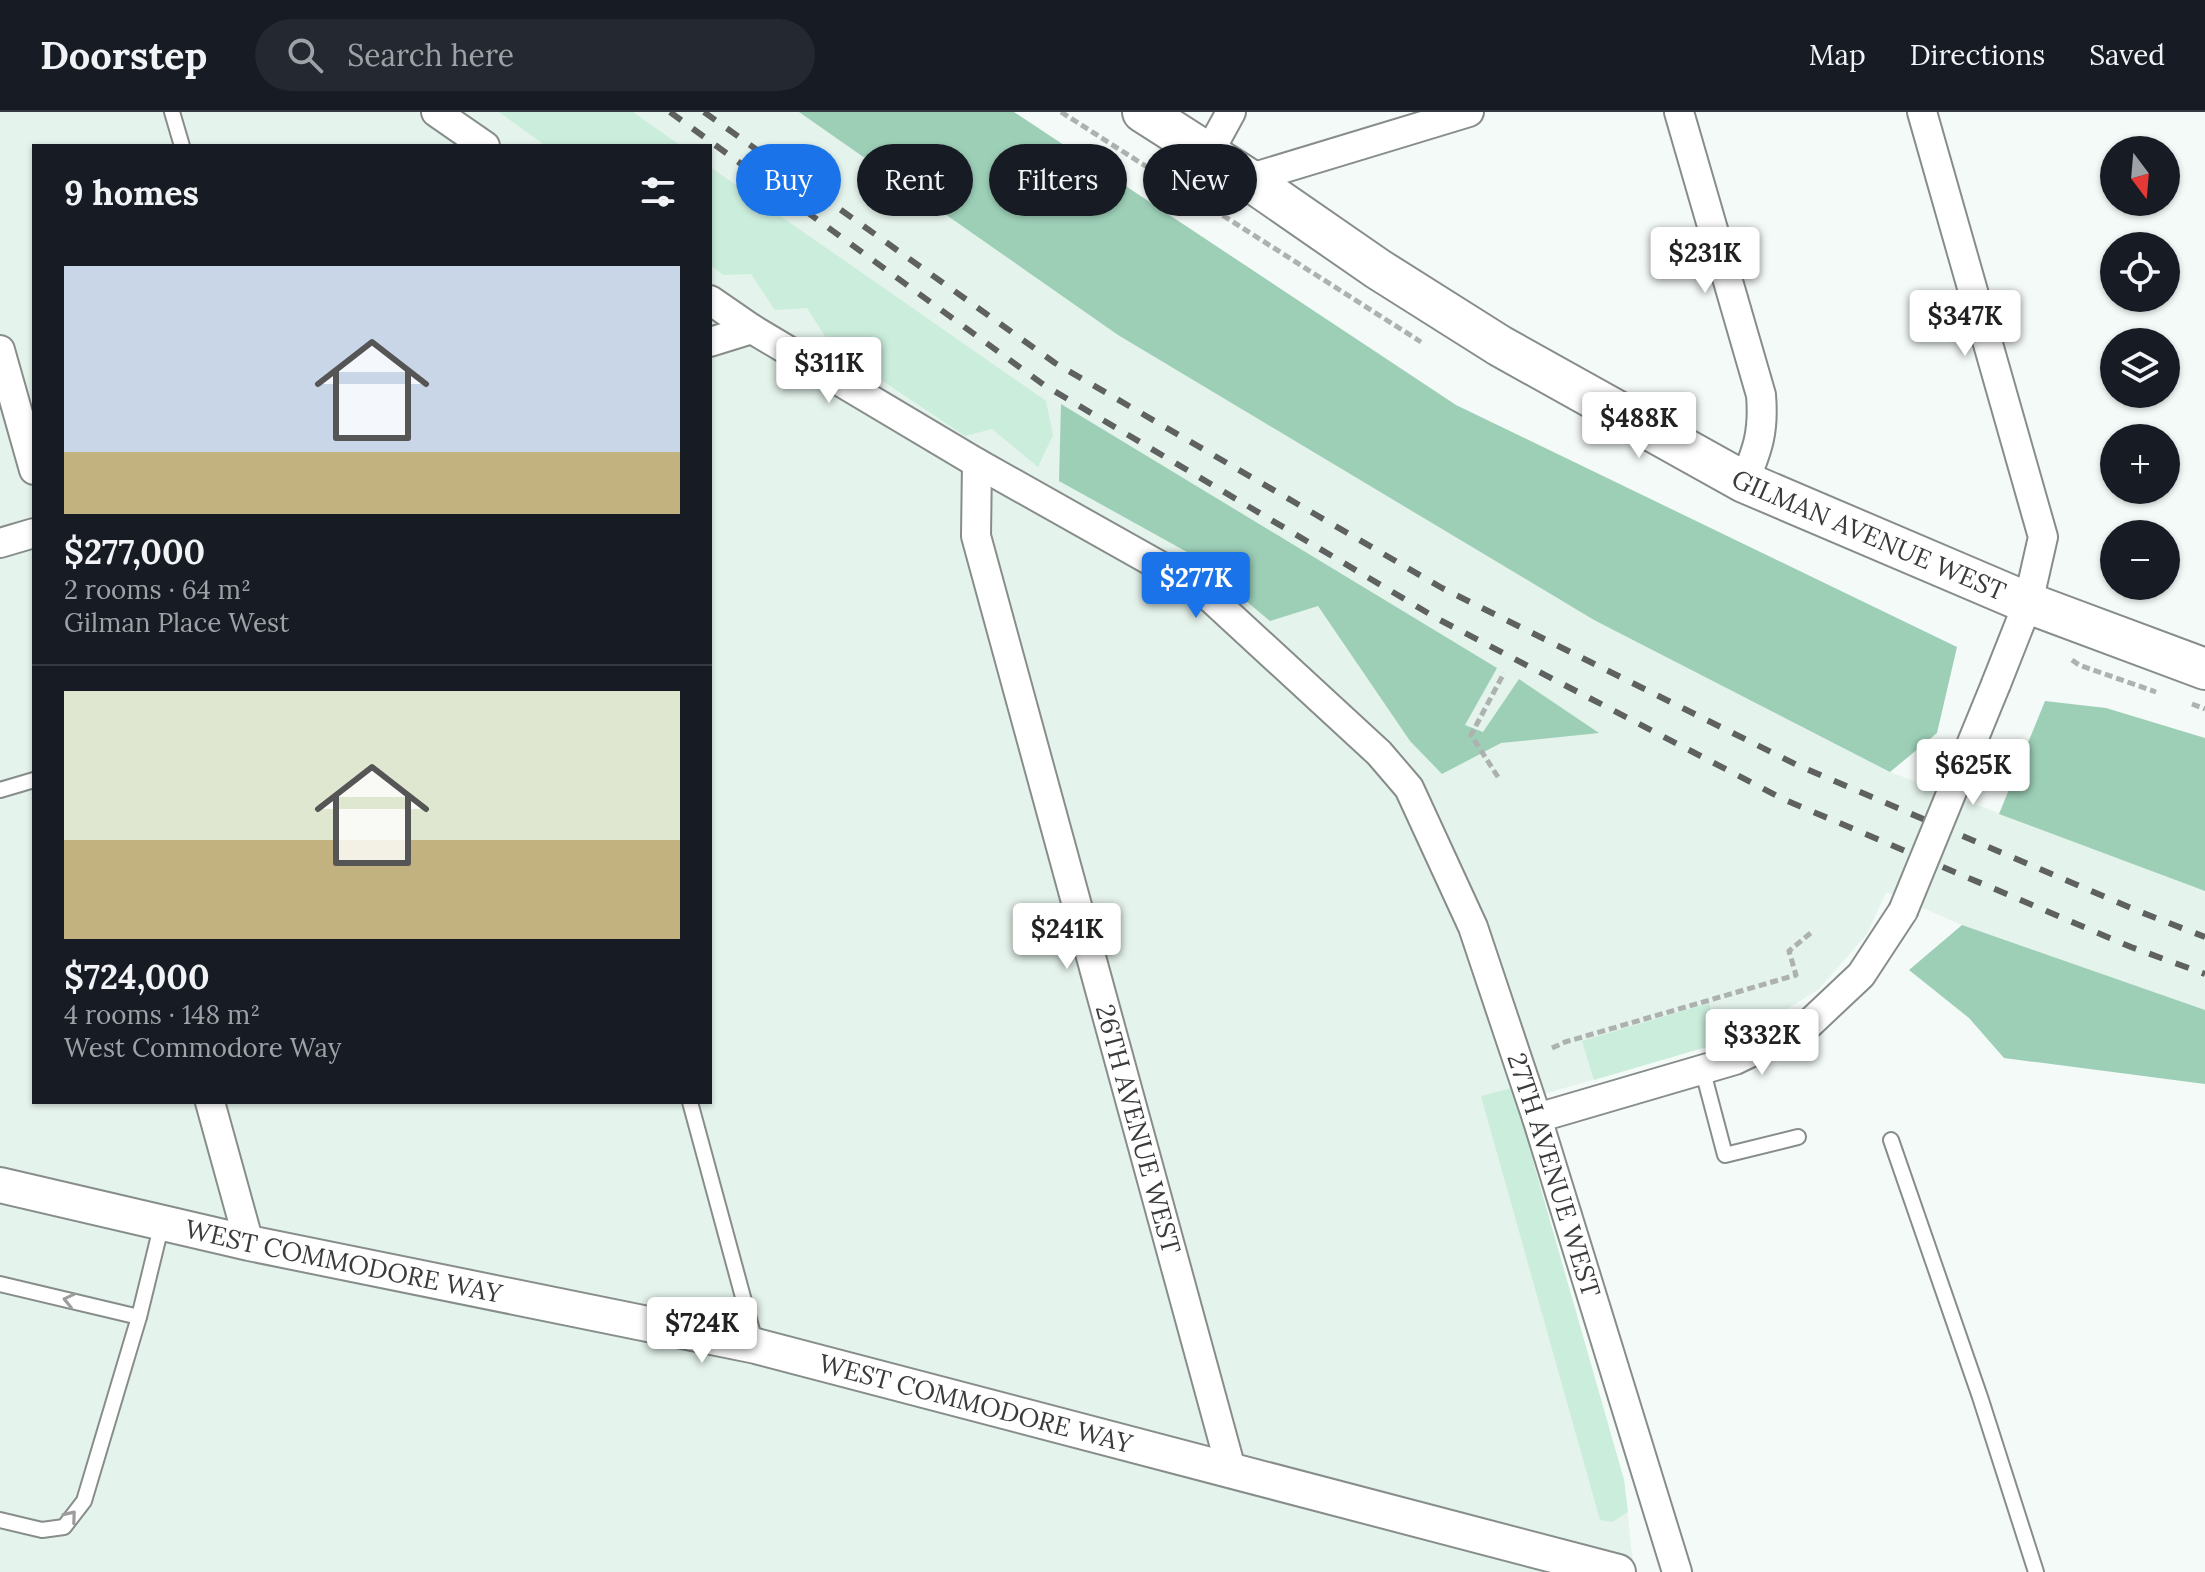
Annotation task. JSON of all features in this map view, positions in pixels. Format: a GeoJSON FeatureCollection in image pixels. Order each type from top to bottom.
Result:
{"type":"FeatureCollection","features":[{"type":"Feature","properties":{"kind":"main road","name":"GILMAN AVENUE WEST"},"geometry":{"type":"LineString","coordinates":[[1143,112],[1193,144]]}},
{"type":"Feature","properties":{"kind":"main road","name":"GILMAN AVENUE WEST"},"geometry":{"type":"LineString","coordinates":[[1257,185],[1378,269],[1500,346],[1744,482],[2028,603],[2205,669]]}},
{"type":"Feature","properties":{"kind":"street"},"geometry":{"type":"LineString","coordinates":[[436,112],[482,144]]}},
{"type":"Feature","properties":{"kind":"street"},"geometry":{"type":"LineString","coordinates":[[1213,144],[1231,112]]}},
{"type":"Feature","properties":{"kind":"street"},"geometry":{"type":"LineString","coordinates":[[1679,112],[1761,395],[1764,423],[1759,448],[1744,482]]}},
{"type":"Feature","properties":{"kind":"street"},"geometry":{"type":"LineString","coordinates":[[1537,1118],[1735,1060],[1809,1024],[1861,975],[1903,911],[2028,603],[2043,537],[1922,112]]}},
{"type":"Feature","properties":{"kind":"street"},"geometry":{"type":"LineString","coordinates":[[1257,176],[1464,113]]}},
{"type":"Feature","properties":{"kind":"street","name":"27TH AVENUE WEST"},"geometry":{"type":"LineString","coordinates":[[712,301],[752,329],[977,463],[1201,589],[1379,753],[1409,788],[1473,927],[1537,1118],[1677,1572]]}},
{"type":"Feature","properties":{"kind":"street"},"geometry":{"type":"LineString","coordinates":[[712,341],[752,329]]}},
{"type":"Feature","properties":{"kind":"street"},"geometry":{"type":"LineString","coordinates":[[0,350],[32,463]]}},
{"type":"Feature","properties":{"kind":"street","name":"26TH AVENUE WEST"},"geometry":{"type":"LineString","coordinates":[[977,463],[976,536],[1231,1469]]}},
{"type":"Feature","properties":{"kind":"street"},"geometry":{"type":"LineString","coordinates":[[0,543],[32,534]]}},
{"type":"Feature","properties":{"kind":"street"},"geometry":{"type":"LineString","coordinates":[[211,1104],[249,1243]]}},
{"type":"Feature","properties":{"kind":"street","name":"WEST COMMODORE WAY"},"geometry":{"type":"LineString","coordinates":[[0,1185],[249,1243],[756,1346],[1618,1572]]}},
{"type":"Feature","properties":{"kind":"lane"},"geometry":{"type":"LineString","coordinates":[[172,112],[181,144]]}},
{"type":"Feature","properties":{"kind":"lane"},"geometry":{"type":"LineString","coordinates":[[0,790],[32,781]]}},
{"type":"Feature","properties":{"kind":"lane"},"geometry":{"type":"LineString","coordinates":[[1702,1068],[1725,1155],[1798,1137]]}},
{"type":"Feature","properties":{"kind":"lane"},"geometry":{"type":"LineString","coordinates":[[691,1104],[756,1346]]}},
{"type":"Feature","properties":{"kind":"lane"},"geometry":{"type":"LineString","coordinates":[[1891,1140],[1980,1397],[2036,1572]]}},
{"type":"Feature","properties":{"kind":"lane"},"geometry":{"type":"LineString","coordinates":[[0,1520],[42,1530],[64,1527],[84,1501],[139,1317],[162,1223]]}},
{"type":"Feature","properties":{"kind":"lane"},"geometry":{"type":"LineString","coordinates":[[0,1284],[139,1317]]}},
{"type":"Feature","properties":{"kind":"path"},"geometry":{"type":"LineString","coordinates":[[1498,777],[1471,735],[1504,673]]}},
{"type":"Feature","properties":{"kind":"path"},"geometry":{"type":"LineString","coordinates":[[1552,1048],[1796,975],[1789,951],[1813,931]]}},
{"type":"Feature","properties":{"kind":"shaded area"},"geometry":{"type":"Polygon","coordinates":[[[0,112],[799,112],[857,153],[857,216],[948,216],[1118,335],[1594,620],[1890,772],[2205,891],[2205,1013],[1962,925],[1886,892],[1867,934],[1819,989],[1744,1036],[1516,1102],[1624,1480],[1634,1572],[0,1572],[0,112]]]}},
{"type":"Feature","properties":{"kind":"green space"},"geometry":{"type":"Polygon","coordinates":[[[499,112],[633,112],[678,144],[543,144],[499,112]]]}},
{"type":"Feature","properties":{"kind":"green space"},"geometry":{"type":"Polygon","coordinates":[[[799,112],[1014,112],[1062,144],[989,144],[989,216],[1127,216],[1127,187],[1143,198],[1143,216],[1171,216],[1456,405],[1957,647],[1937,733],[1890,772],[1594,620],[1118,335],[948,216],[973,216],[973,144],[857,144],[857,153],[799,112]]]}},
{"type":"Feature","properties":{"kind":"green space"},"geometry":{"type":"Polygon","coordinates":[[[712,168],[736,185],[736,216],[780,216],[1046,401],[1053,435],[1038,467],[992,429],[965,436],[832,347],[807,308],[775,310],[751,274],[723,275],[712,267],[712,168]]]}},
{"type":"Feature","properties":{"kind":"green space"},"geometry":{"type":"Polygon","coordinates":[[[1061,404],[1497,668],[1465,725],[1483,732],[1519,679],[1599,733],[1501,743],[1442,774],[1410,741],[1318,606],[1270,621],[1187,552],[1059,481],[1061,404]]]}},
{"type":"Feature","properties":{"kind":"green space"},"geometry":{"type":"Polygon","coordinates":[[[2045,701],[2106,708],[2205,738],[2205,891],[1999,814],[2045,701]]]}},
{"type":"Feature","properties":{"kind":"green space"},"geometry":{"type":"Polygon","coordinates":[[[1962,925],[2205,1010],[2205,1084],[2004,1058],[1969,1018],[1909,970],[1962,925]]]}},
{"type":"Feature","properties":{"kind":"green space"},"geometry":{"type":"Polygon","coordinates":[[[1709,1003],[1720,1043],[1594,1080],[1582,1041],[1709,1003]]]}},
{"type":"Feature","properties":{"kind":"green space"},"geometry":{"type":"Polygon","coordinates":[[[1512,1088],[1624,1480],[1628,1512],[1612,1522],[1600,1520],[1481,1096],[1512,1088]]]}},
{"type":"Feature","properties":{"kind":"railway"},"geometry":{"type":"LineString","coordinates":[[670,112],[1044,385],[1438,619],[1783,799],[2131,947],[2205,974]]}},
{"type":"Feature","properties":{"kind":"railway"},"geometry":{"type":"LineString","coordinates":[[704,112],[1055,363],[1442,588],[1797,765],[2205,937]]}}]}
